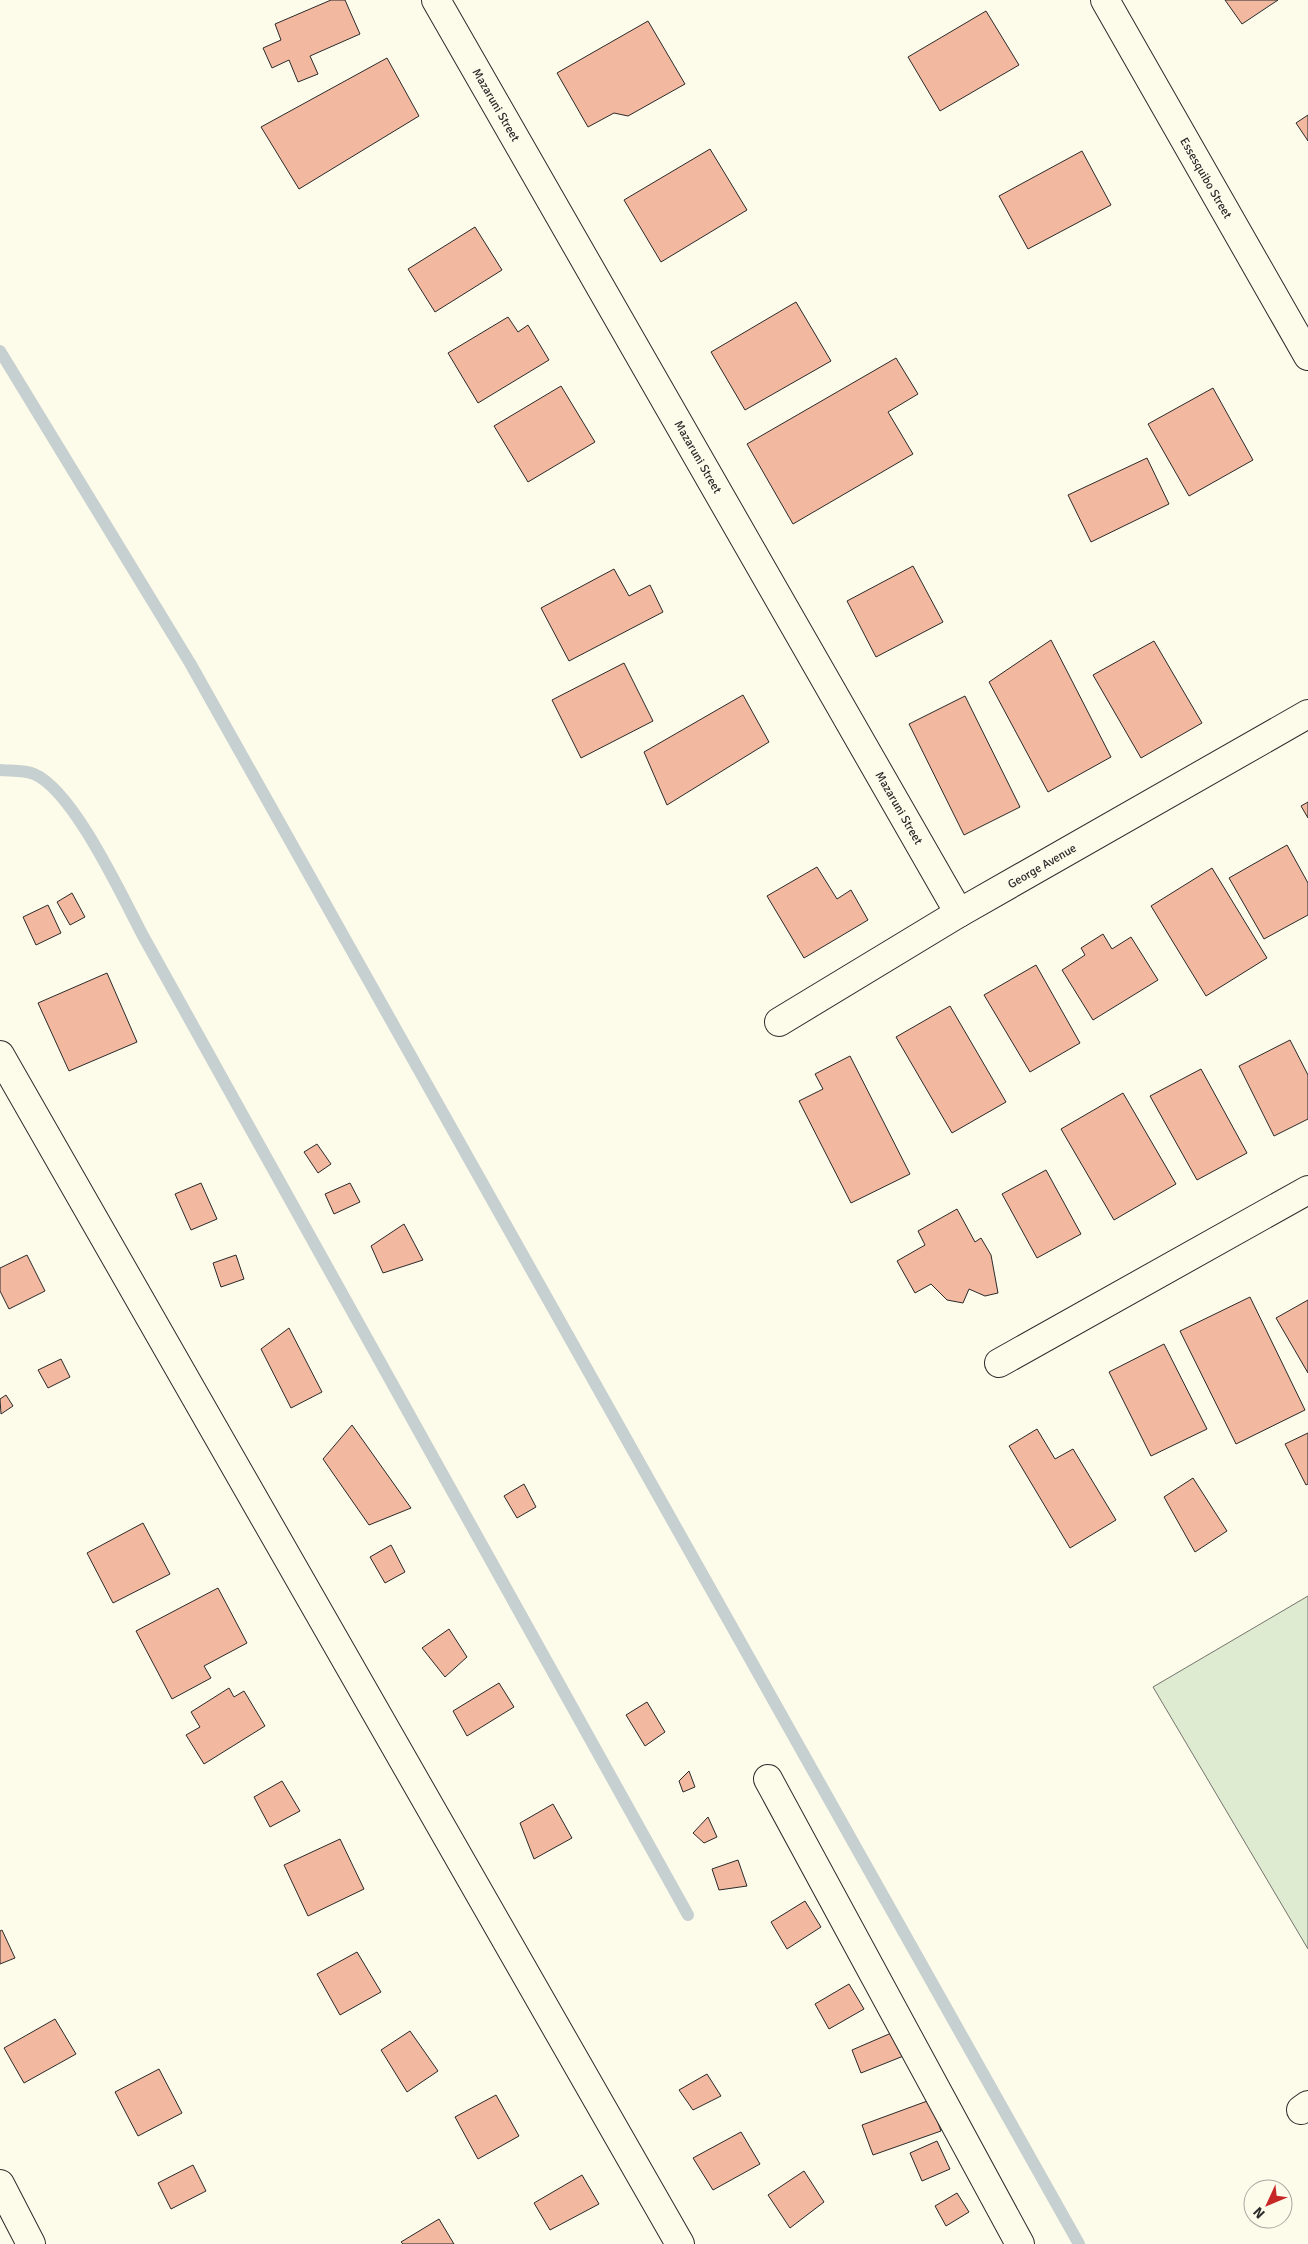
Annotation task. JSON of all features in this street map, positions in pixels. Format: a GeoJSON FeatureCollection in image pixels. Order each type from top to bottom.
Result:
{"type":"FeatureCollection","features":[{"type":"Feature","properties":{"kind":"street","name":"Mazaruni Street"},"geometry":{"type":"LineString","coordinates":[[436,0],[959,913]]}},
{"type":"Feature","properties":{"kind":"street","name":"Essesquibo Street"},"geometry":{"type":"LineString","coordinates":[[1105,0],[1308,356]]}},
{"type":"Feature","properties":{"kind":"street","name":"George Avenue"},"geometry":{"type":"LineString","coordinates":[[778,1022],[959,913],[1308,714]]}},
{"type":"Feature","properties":{"kind":"street"},"geometry":{"type":"LineString","coordinates":[[0,1055],[680,2244]]}},
{"type":"Feature","properties":{"kind":"street"},"geometry":{"type":"LineString","coordinates":[[999,1363],[1308,1190]]}},
{"type":"Feature","properties":{"kind":"street"},"geometry":{"type":"LineString","coordinates":[[768,1779],[1020,2244]]}},
{"type":"Feature","properties":{"kind":"street"},"geometry":{"type":"LineString","coordinates":[[0,2184],[31,2244]]}},
{"type":"Feature","properties":{"kind":"green space"},"geometry":{"type":"Polygon","coordinates":[[[1308,1596],[1308,1949],[1153,1687],[1308,1596]]]}},
{"type":"Feature","properties":{"kind":"building"},"geometry":{"type":"Polygon","coordinates":[[[331,0],[345,0],[360,34],[310,56],[318,74],[298,82],[289,60],[272,68],[263,48],[281,40],[275,24],[331,0]]]}},
{"type":"Feature","properties":{"kind":"building"},"geometry":{"type":"Polygon","coordinates":[[[1225,0],[1278,0],[1242,24],[1225,0]]]}},
{"type":"Feature","properties":{"kind":"building"},"geometry":{"type":"Polygon","coordinates":[[[986,11],[1019,65],[940,111],[908,57],[986,11]]]}},
{"type":"Feature","properties":{"kind":"building"},"geometry":{"type":"Polygon","coordinates":[[[648,21],[685,84],[628,116],[614,113],[588,127],[557,73],[648,21]]]}},
{"type":"Feature","properties":{"kind":"building"},"geometry":{"type":"Polygon","coordinates":[[[387,58],[419,116],[299,189],[261,127],[387,58]]]}},
{"type":"Feature","properties":{"kind":"building"},"geometry":{"type":"Polygon","coordinates":[[[1308,115],[1308,141],[1296,123],[1308,115]]]}},
{"type":"Feature","properties":{"kind":"building"},"geometry":{"type":"Polygon","coordinates":[[[710,149],[747,210],[661,262],[624,200],[710,149]]]}},
{"type":"Feature","properties":{"kind":"building"},"geometry":{"type":"Polygon","coordinates":[[[1082,151],[1111,205],[1028,249],[999,196],[1082,151]]]}},
{"type":"Feature","properties":{"kind":"building"},"geometry":{"type":"Polygon","coordinates":[[[475,227],[502,270],[435,312],[408,269],[475,227]]]}},
{"type":"Feature","properties":{"kind":"building"},"geometry":{"type":"Polygon","coordinates":[[[796,302],[831,361],[745,410],[711,352],[796,302]]]}},
{"type":"Feature","properties":{"kind":"building"},"geometry":{"type":"Polygon","coordinates":[[[508,317],[518,332],[528,325],[549,360],[478,403],[448,353],[508,317]]]}},
{"type":"Feature","properties":{"kind":"building"},"geometry":{"type":"Polygon","coordinates":[[[896,358],[918,394],[888,412],[913,454],[793,524],[747,444],[896,358]]]}},
{"type":"Feature","properties":{"kind":"building"},"geometry":{"type":"Polygon","coordinates":[[[561,386],[595,442],[528,482],[494,426],[561,386]]]}},
{"type":"Feature","properties":{"kind":"building"},"geometry":{"type":"Polygon","coordinates":[[[1213,388],[1253,460],[1189,496],[1148,424],[1213,388]]]}},
{"type":"Feature","properties":{"kind":"building"},"geometry":{"type":"Polygon","coordinates":[[[1147,458],[1169,504],[1091,542],[1068,495],[1147,458]]]}},
{"type":"Feature","properties":{"kind":"building"},"geometry":{"type":"Polygon","coordinates":[[[913,566],[943,622],[876,657],[847,601],[913,566]]]}},
{"type":"Feature","properties":{"kind":"building"},"geometry":{"type":"Polygon","coordinates":[[[614,569],[629,596],[650,585],[663,612],[569,661],[541,608],[614,569]]]}},
{"type":"Feature","properties":{"kind":"building"},"geometry":{"type":"Polygon","coordinates":[[[1051,640],[1111,757],[1048,792],[989,682],[1051,640]]]}},
{"type":"Feature","properties":{"kind":"building"},"geometry":{"type":"Polygon","coordinates":[[[1154,641],[1202,723],[1141,758],[1093,675],[1154,641]]]}},
{"type":"Feature","properties":{"kind":"building"},"geometry":{"type":"Polygon","coordinates":[[[624,663],[653,721],[581,758],[552,700],[624,663]]]}},
{"type":"Feature","properties":{"kind":"building"},"geometry":{"type":"Polygon","coordinates":[[[743,695],[769,742],[667,805],[644,752],[743,695]]]}},
{"type":"Feature","properties":{"kind":"building"},"geometry":{"type":"Polygon","coordinates":[[[965,696],[1020,807],[964,835],[909,724],[965,696]]]}},
{"type":"Feature","properties":{"kind":"building"},"geometry":{"type":"Polygon","coordinates":[[[1308,802],[1308,818],[1301,806],[1308,802]]]}},
{"type":"Feature","properties":{"kind":"building"},"geometry":{"type":"Polygon","coordinates":[[[1287,845],[1308,883],[1308,915],[1264,939],[1229,878],[1287,845]]]}},
{"type":"Feature","properties":{"kind":"building"},"geometry":{"type":"Polygon","coordinates":[[[817,867],[837,899],[851,890],[868,920],[804,958],[767,896],[817,867]]]}},
{"type":"Feature","properties":{"kind":"building"},"geometry":{"type":"Polygon","coordinates":[[[1212,868],[1267,958],[1206,996],[1151,906],[1212,868]]]}},
{"type":"Feature","properties":{"kind":"building"},"geometry":{"type":"Polygon","coordinates":[[[72,893],[85,917],[70,925],[57,902],[72,893]]]}},
{"type":"Feature","properties":{"kind":"building"},"geometry":{"type":"Polygon","coordinates":[[[48,905],[61,933],[36,945],[23,917],[48,905]]]}},
{"type":"Feature","properties":{"kind":"building"},"geometry":{"type":"Polygon","coordinates":[[[1103,934],[1112,949],[1131,937],[1158,980],[1093,1020],[1062,970],[1085,955],[1081,948],[1103,934]]]}},
{"type":"Feature","properties":{"kind":"building"},"geometry":{"type":"Polygon","coordinates":[[[1036,965],[1080,1043],[1030,1072],[984,995],[1036,965]]]}},
{"type":"Feature","properties":{"kind":"building"},"geometry":{"type":"Polygon","coordinates":[[[107,973],[137,1042],[69,1071],[38,1003],[107,973]]]}},
{"type":"Feature","properties":{"kind":"building"},"geometry":{"type":"Polygon","coordinates":[[[950,1006],[1006,1102],[952,1133],[896,1037],[950,1006]]]}},
{"type":"Feature","properties":{"kind":"building"},"geometry":{"type":"Polygon","coordinates":[[[1290,1040],[1308,1075],[1308,1119],[1274,1136],[1239,1066],[1290,1040]]]}},
{"type":"Feature","properties":{"kind":"building"},"geometry":{"type":"Polygon","coordinates":[[[850,1056],[910,1174],[851,1203],[799,1101],[823,1089],[815,1074],[850,1056]]]}},
{"type":"Feature","properties":{"kind":"building"},"geometry":{"type":"Polygon","coordinates":[[[1201,1069],[1247,1153],[1197,1180],[1150,1096],[1201,1069]]]}},
{"type":"Feature","properties":{"kind":"building"},"geometry":{"type":"Polygon","coordinates":[[[1123,1093],[1176,1184],[1114,1220],[1061,1129],[1123,1093]]]}},
{"type":"Feature","properties":{"kind":"building"},"geometry":{"type":"Polygon","coordinates":[[[317,1144],[331,1164],[318,1173],[304,1152],[317,1144]]]}},
{"type":"Feature","properties":{"kind":"building"},"geometry":{"type":"Polygon","coordinates":[[[1046,1170],[1081,1234],[1037,1258],[1002,1194],[1046,1170]]]}},
{"type":"Feature","properties":{"kind":"building"},"geometry":{"type":"Polygon","coordinates":[[[201,1183],[217,1219],[191,1230],[175,1194],[201,1183]]]}},
{"type":"Feature","properties":{"kind":"building"},"geometry":{"type":"Polygon","coordinates":[[[350,1183],[360,1202],[334,1214],[325,1194],[350,1183]]]}},
{"type":"Feature","properties":{"kind":"building"},"geometry":{"type":"Polygon","coordinates":[[[957,1209],[975,1242],[981,1238],[991,1255],[998,1293],[985,1296],[969,1289],[963,1303],[947,1300],[931,1284],[915,1293],[897,1261],[925,1245],[918,1231],[957,1209]]]}},
{"type":"Feature","properties":{"kind":"building"},"geometry":{"type":"Polygon","coordinates":[[[404,1224],[423,1260],[383,1273],[371,1246],[404,1224]]]}},
{"type":"Feature","properties":{"kind":"building"},"geometry":{"type":"Polygon","coordinates":[[[27,1255],[45,1291],[9,1309],[0,1291],[0,1268],[27,1255]]]}},
{"type":"Feature","properties":{"kind":"building"},"geometry":{"type":"Polygon","coordinates":[[[236,1255],[244,1279],[221,1287],[213,1263],[236,1255]]]}},
{"type":"Feature","properties":{"kind":"building"},"geometry":{"type":"Polygon","coordinates":[[[1250,1297],[1305,1410],[1236,1444],[1180,1331],[1250,1297]]]}},
{"type":"Feature","properties":{"kind":"building"},"geometry":{"type":"Polygon","coordinates":[[[1308,1300],[1308,1373],[1276,1318],[1308,1300]]]}},
{"type":"Feature","properties":{"kind":"building"},"geometry":{"type":"Polygon","coordinates":[[[289,1328],[322,1392],[291,1408],[261,1349],[289,1328]]]}},
{"type":"Feature","properties":{"kind":"building"},"geometry":{"type":"Polygon","coordinates":[[[1164,1344],[1207,1429],[1151,1456],[1109,1372],[1164,1344]]]}},
{"type":"Feature","properties":{"kind":"building"},"geometry":{"type":"Polygon","coordinates":[[[61,1359],[70,1377],[48,1388],[38,1370],[61,1359]]]}},
{"type":"Feature","properties":{"kind":"building"},"geometry":{"type":"Polygon","coordinates":[[[6,1395],[13,1406],[1,1414],[0,1399],[6,1395]]]}},
{"type":"Feature","properties":{"kind":"building"},"geometry":{"type":"Polygon","coordinates":[[[352,1425],[411,1508],[369,1525],[323,1459],[352,1425]]]}},
{"type":"Feature","properties":{"kind":"building"},"geometry":{"type":"Polygon","coordinates":[[[1037,1429],[1055,1459],[1073,1449],[1116,1520],[1070,1548],[1009,1446],[1037,1429]]]}},
{"type":"Feature","properties":{"kind":"building"},"geometry":{"type":"Polygon","coordinates":[[[1308,1433],[1308,1484],[1306,1485],[1285,1444],[1308,1433]]]}},
{"type":"Feature","properties":{"kind":"building"},"geometry":{"type":"Polygon","coordinates":[[[1193,1478],[1227,1531],[1195,1552],[1164,1497],[1193,1478]]]}},
{"type":"Feature","properties":{"kind":"building"},"geometry":{"type":"Polygon","coordinates":[[[524,1484],[536,1507],[517,1518],[504,1496],[524,1484]]]}},
{"type":"Feature","properties":{"kind":"building"},"geometry":{"type":"Polygon","coordinates":[[[143,1523],[170,1574],[113,1603],[87,1553],[143,1523]]]}},
{"type":"Feature","properties":{"kind":"building"},"geometry":{"type":"Polygon","coordinates":[[[391,1545],[405,1572],[385,1583],[370,1557],[391,1545]]]}},
{"type":"Feature","properties":{"kind":"building"},"geometry":{"type":"Polygon","coordinates":[[[218,1588],[247,1643],[204,1666],[211,1678],[172,1699],[136,1631],[218,1588]]]}},
{"type":"Feature","properties":{"kind":"building"},"geometry":{"type":"Polygon","coordinates":[[[449,1629],[467,1657],[445,1677],[422,1648],[449,1629]]]}},
{"type":"Feature","properties":{"kind":"building"},"geometry":{"type":"Polygon","coordinates":[[[499,1683],[514,1707],[467,1736],[453,1711],[499,1683]]]}},
{"type":"Feature","properties":{"kind":"building"},"geometry":{"type":"Polygon","coordinates":[[[229,1688],[234,1697],[244,1691],[265,1726],[204,1764],[186,1735],[200,1727],[191,1712],[229,1688]]]}},
{"type":"Feature","properties":{"kind":"building"},"geometry":{"type":"Polygon","coordinates":[[[647,1702],[665,1732],[645,1746],[626,1715],[647,1702]]]}},
{"type":"Feature","properties":{"kind":"building"},"geometry":{"type":"Polygon","coordinates":[[[689,1771],[695,1787],[683,1792],[679,1781],[689,1771]]]}},
{"type":"Feature","properties":{"kind":"building"},"geometry":{"type":"Polygon","coordinates":[[[282,1781],[300,1811],[270,1827],[254,1797],[282,1781]]]}},
{"type":"Feature","properties":{"kind":"building"},"geometry":{"type":"Polygon","coordinates":[[[553,1804],[572,1838],[534,1859],[520,1823],[553,1804]]]}},
{"type":"Feature","properties":{"kind":"building"},"geometry":{"type":"Polygon","coordinates":[[[708,1817],[717,1837],[704,1843],[693,1833],[708,1817]]]}},
{"type":"Feature","properties":{"kind":"building"},"geometry":{"type":"Polygon","coordinates":[[[340,1839],[364,1889],[308,1916],[284,1865],[340,1839]]]}},
{"type":"Feature","properties":{"kind":"building"},"geometry":{"type":"Polygon","coordinates":[[[738,1860],[747,1886],[719,1890],[712,1869],[738,1860]]]}},
{"type":"Feature","properties":{"kind":"building"},"geometry":{"type":"Polygon","coordinates":[[[805,1901],[821,1927],[787,1949],[771,1922],[805,1901]]]}},
{"type":"Feature","properties":{"kind":"building"},"geometry":{"type":"Polygon","coordinates":[[[2,1930],[15,1958],[0,1964],[0,1931],[2,1930]]]}},
{"type":"Feature","properties":{"kind":"building"},"geometry":{"type":"Polygon","coordinates":[[[357,1952],[381,1992],[340,2015],[317,1974],[357,1952]]]}},
{"type":"Feature","properties":{"kind":"building"},"geometry":{"type":"Polygon","coordinates":[[[849,1984],[864,2009],[829,2029],[815,2004],[849,1984]]]}},
{"type":"Feature","properties":{"kind":"building"},"geometry":{"type":"Polygon","coordinates":[[[55,2019],[76,2054],[24,2083],[4,2048],[55,2019]]]}},
{"type":"Feature","properties":{"kind":"building"},"geometry":{"type":"Polygon","coordinates":[[[410,2031],[438,2071],[407,2092],[381,2050],[410,2031]]]}},
{"type":"Feature","properties":{"kind":"building"},"geometry":{"type":"Polygon","coordinates":[[[896,2031],[906,2055],[861,2073],[852,2050],[896,2031]]]}},
{"type":"Feature","properties":{"kind":"building"},"geometry":{"type":"Polygon","coordinates":[[[159,2069],[182,2113],[138,2136],[115,2092],[159,2069]]]}},
{"type":"Feature","properties":{"kind":"building"},"geometry":{"type":"Polygon","coordinates":[[[707,2074],[721,2096],[693,2110],[679,2090],[707,2074]]]}},
{"type":"Feature","properties":{"kind":"building"},"geometry":{"type":"Polygon","coordinates":[[[496,2095],[519,2136],[478,2159],[455,2117],[496,2095]]]}},
{"type":"Feature","properties":{"kind":"building"},"geometry":{"type":"Polygon","coordinates":[[[930,2100],[941,2131],[873,2155],[862,2125],[930,2100]]]}},
{"type":"Feature","properties":{"kind":"building"},"geometry":{"type":"Polygon","coordinates":[[[741,2132],[760,2164],[713,2190],[693,2158],[741,2132]]]}},
{"type":"Feature","properties":{"kind":"building"},"geometry":{"type":"Polygon","coordinates":[[[937,2141],[950,2169],[922,2181],[910,2153],[937,2141]]]}},
{"type":"Feature","properties":{"kind":"building"},"geometry":{"type":"Polygon","coordinates":[[[193,2165],[206,2191],[171,2209],[158,2183],[193,2165]]]}},
{"type":"Feature","properties":{"kind":"building"},"geometry":{"type":"Polygon","coordinates":[[[804,2171],[824,2202],[790,2228],[768,2195],[804,2171]]]}},
{"type":"Feature","properties":{"kind":"building"},"geometry":{"type":"Polygon","coordinates":[[[582,2175],[599,2204],[550,2230],[534,2203],[582,2175]]]}},
{"type":"Feature","properties":{"kind":"building"},"geometry":{"type":"Polygon","coordinates":[[[957,2193],[969,2212],[946,2226],[935,2206],[957,2193]]]}},
{"type":"Feature","properties":{"kind":"building"},"geometry":{"type":"Polygon","coordinates":[[[439,2219],[454,2244],[403,2244],[401,2242],[439,2219]]]}},
{"type":"Feature","properties":{"kind":"waterway"},"geometry":{"type":"LineString","coordinates":[[0,351],[190,663],[1079,2244]]}},
{"type":"Feature","properties":{"kind":"waterway"},"geometry":{"type":"LineString","coordinates":[[0,770],[22,771],[34,774],[49,784],[65,800],[95,846],[142,934],[688,1915]]}}]}
